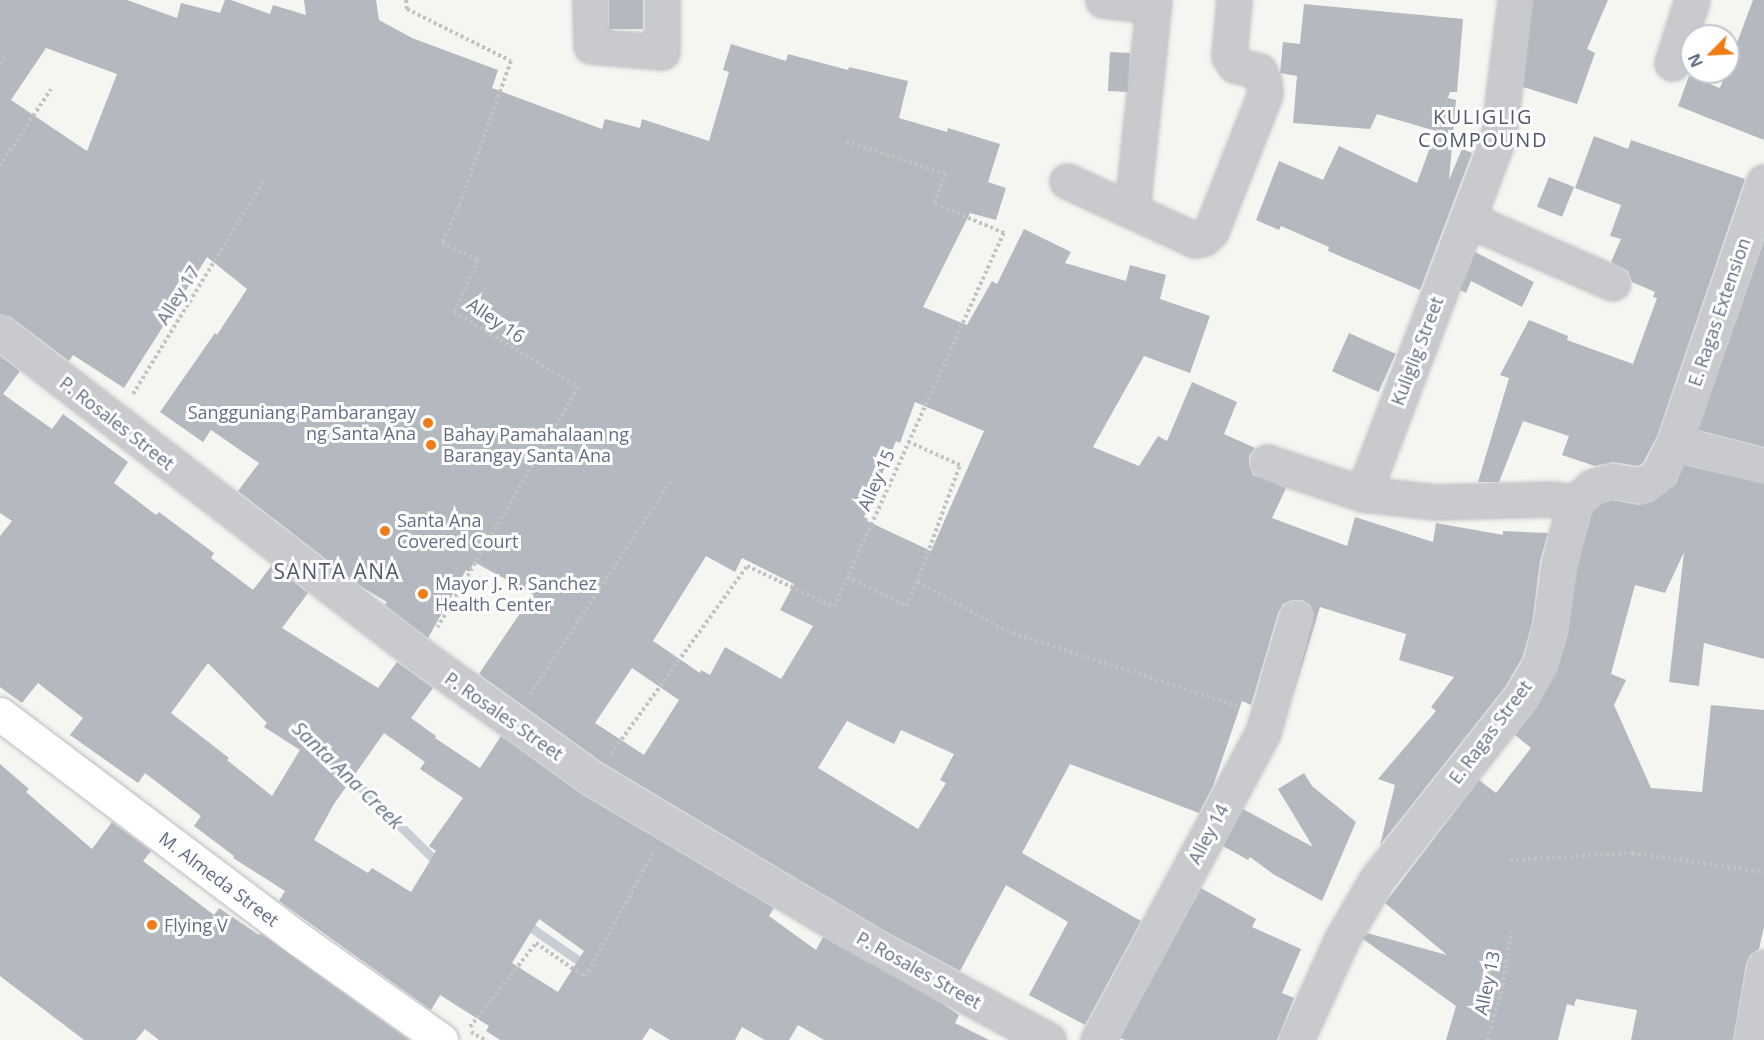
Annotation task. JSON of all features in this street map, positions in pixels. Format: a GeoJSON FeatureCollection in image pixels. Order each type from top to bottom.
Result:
{"type":"FeatureCollection","features":[{"type":"Feature","properties":{"kind":"main road","name":"M. Almeda Street"},"geometry":{"type":"LineString","coordinates":[[0,714],[300,940],[458,1035]]}},
{"type":"Feature","properties":{"kind":"street"},"geometry":{"type":"LineString","coordinates":[[590,0],[591,46],[662,52],[662,0]]}},
{"type":"Feature","properties":{"kind":"street"},"geometry":{"type":"LineString","coordinates":[[1103,0],[1153,3],[1132,209]]}},
{"type":"Feature","properties":{"kind":"street"},"geometry":{"type":"LineString","coordinates":[[1067,181],[1196,240],[1204,238],[1211,231],[1264,94],[1264,82],[1259,71],[1235,65],[1228,56],[1234,0]]}},
{"type":"Feature","properties":{"kind":"street","name":"Kuliglig Street"},"geometry":{"type":"LineString","coordinates":[[1363,495],[1498,138],[1515,0]]}},
{"type":"Feature","properties":{"kind":"street"},"geometry":{"type":"LineString","coordinates":[[1672,63],[1692,0]]}},
{"type":"Feature","properties":{"kind":"street","name":"E. Ragas Extension"},"geometry":{"type":"LineString","coordinates":[[1674,443],[1764,182]]}},
{"type":"Feature","properties":{"kind":"street"},"geometry":{"type":"LineString","coordinates":[[1467,219],[1613,283]]}},
{"type":"Feature","properties":{"kind":"street","name":"P. Rosales Street"},"geometry":{"type":"LineString","coordinates":[[0,333],[421,656],[593,779],[876,947],[1048,1040]]}},
{"type":"Feature","properties":{"kind":"street"},"geometry":{"type":"LineString","coordinates":[[1267,462],[1363,495],[1435,502],[1551,499],[1575,502],[1592,487],[1611,481],[1642,486],[1658,476],[1674,443],[1764,465]]}},
{"type":"Feature","properties":{"kind":"street","name":"E. Ragas Street"},"geometry":{"type":"LineString","coordinates":[[1296,1040],[1343,937],[1377,879],[1520,698],[1539,666],[1550,628],[1559,564],[1575,502]]}},
{"type":"Feature","properties":{"kind":"street","name":"Alley 14"},"geometry":{"type":"LineString","coordinates":[[1098,1040],[1263,732],[1296,618]]}},
{"type":"Feature","properties":{"kind":"street"},"geometry":{"type":"LineString","coordinates":[[1751,1040],[1764,967]]}},
{"type":"Feature","properties":{"kind":"path","name":"Alley 16"},"geometry":{"type":"LineString","coordinates":[[406,0],[407,9],[511,61],[459,206],[442,243],[478,260],[454,312],[578,387],[421,656]]}},
{"type":"Feature","properties":{"kind":"path"},"geometry":{"type":"LineString","coordinates":[[0,64],[7,54]]}},
{"type":"Feature","properties":{"kind":"path"},"geometry":{"type":"LineString","coordinates":[[0,166],[51,88]]}},
{"type":"Feature","properties":{"kind":"path","name":"Alley 15"},"geometry":{"type":"LineString","coordinates":[[593,779],[747,566],[834,607],[1004,233],[934,203],[946,174],[844,141]]}},
{"type":"Feature","properties":{"kind":"path","name":"Alley 17"},"geometry":{"type":"LineString","coordinates":[[116,423],[263,182]]}},
{"type":"Feature","properties":{"kind":"path"},"geometry":{"type":"LineString","coordinates":[[847,577],[906,606],[960,465],[909,442]]}},
{"type":"Feature","properties":{"kind":"path"},"geometry":{"type":"LineString","coordinates":[[512,722],[671,481]]}},
{"type":"Feature","properties":{"kind":"path"},"geometry":{"type":"LineString","coordinates":[[917,582],[1007,631],[1268,716]]}},
{"type":"Feature","properties":{"kind":"path"},"geometry":{"type":"LineString","coordinates":[[485,1040],[458,1035],[536,943],[585,977],[668,825]]}},
{"type":"Feature","properties":{"kind":"path"},"geometry":{"type":"LineString","coordinates":[[1510,860],[1632,853],[1764,872]]}},
{"type":"Feature","properties":{"kind":"path","name":"Alley 13"},"geometry":{"type":"LineString","coordinates":[[1487,1040],[1503,986],[1510,931]]}},
{"type":"Feature","properties":{"kind":"building"},"geometry":{"type":"Polygon","coordinates":[[[0,0],[127,0],[177,18],[181,3],[220,13],[225,0],[231,0],[270,14],[273,5],[306,15],[304,0],[376,0],[379,20],[412,38],[498,70],[492,88],[602,129],[605,119],[640,128],[642,119],[709,141],[729,72],[723,70],[731,44],[786,61],[788,54],[848,70],[849,67],[908,81],[899,118],[947,132],[948,128],[1000,144],[988,182],[1006,188],[996,220],[970,213],[923,307],[967,325],[992,281],[997,284],[1024,229],[1071,252],[1065,263],[1126,281],[1130,265],[1166,275],[1160,299],[1210,316],[1190,373],[1144,356],[1093,447],[1139,466],[1158,436],[1167,441],[1192,382],[1237,402],[1224,434],[1255,448],[1249,456],[1249,465],[1253,475],[1286,488],[1272,518],[1347,546],[1355,517],[1433,542],[1436,523],[1503,535],[1503,531],[1548,533],[1540,561],[1532,624],[1522,658],[1505,687],[1380,845],[1395,785],[1378,779],[1436,711],[1431,707],[1454,677],[1399,660],[1406,634],[1320,607],[1294,691],[1314,614],[1310,605],[1302,600],[1292,600],[1283,604],[1278,613],[1251,705],[1242,701],[1213,786],[1199,813],[1070,764],[1022,853],[1141,921],[1085,1025],[1029,995],[1068,922],[1006,885],[960,971],[885,931],[603,763],[479,674],[533,594],[474,562],[469,572],[466,570],[428,638],[385,605],[387,602],[362,587],[238,491],[259,463],[211,430],[203,442],[160,412],[215,333],[217,335],[247,289],[207,257],[124,388],[73,355],[69,361],[11,317],[0,314],[0,0]],[[46,48],[11,100],[87,151],[117,74],[46,48]],[[915,402],[900,443],[896,441],[864,517],[868,519],[867,521],[931,551],[984,431],[915,402]],[[706,556],[653,641],[700,673],[701,670],[710,675],[725,647],[781,679],[813,626],[780,610],[794,584],[742,558],[735,572],[706,556]],[[632,668],[595,723],[644,755],[679,700],[632,668]],[[847,721],[818,768],[918,829],[946,783],[940,780],[954,754],[901,730],[894,744],[847,721]]]}},
{"type":"Feature","properties":{"kind":"building"},"geometry":{"type":"Polygon","coordinates":[[[609,0],[643,0],[643,29],[609,29],[609,0]]]}},
{"type":"Feature","properties":{"kind":"building"},"geometry":{"type":"Polygon","coordinates":[[[1533,0],[1608,0],[1587,49],[1595,53],[1577,104],[1523,87],[1533,0]]]}},
{"type":"Feature","properties":{"kind":"building"},"geometry":{"type":"Polygon","coordinates":[[[1753,0],[1764,0],[1764,140],[1678,106],[1686,84],[1710,84],[1720,88],[1722,84],[1740,84],[1740,35],[1753,0]]]}},
{"type":"Feature","properties":{"kind":"building"},"geometry":{"type":"Polygon","coordinates":[[[1304,4],[1463,19],[1457,92],[1450,92],[1436,131],[1377,114],[1370,129],[1293,123],[1297,76],[1280,73],[1283,42],[1300,44],[1304,4]]]}},
{"type":"Feature","properties":{"kind":"building"},"geometry":{"type":"Polygon","coordinates":[[[1110,52],[1130,53],[1128,92],[1108,91],[1110,52]]]}},
{"type":"Feature","properties":{"kind":"building"},"geometry":{"type":"Polygon","coordinates":[[[1448,98],[1456,100],[1449,180],[1462,149],[1472,153],[1420,290],[1328,251],[1329,247],[1281,226],[1279,230],[1256,220],[1279,161],[1323,180],[1339,146],[1417,183],[1448,98]]]}},
{"type":"Feature","properties":{"kind":"building"},"geometry":{"type":"Polygon","coordinates":[[[1594,136],[1628,149],[1631,140],[1745,179],[1657,436],[1643,463],[1638,466],[1613,462],[1595,466],[1562,455],[1569,436],[1523,421],[1499,482],[1478,482],[1509,378],[1500,375],[1529,320],[1568,336],[1567,340],[1633,364],[1657,298],[1653,297],[1655,292],[1632,282],[1628,271],[1611,262],[1621,239],[1610,236],[1621,205],[1575,188],[1594,136]]]}},
{"type":"Feature","properties":{"kind":"building"},"geometry":{"type":"Polygon","coordinates":[[[1549,177],[1574,187],[1562,217],[1537,207],[1549,177]]]}},
{"type":"Feature","properties":{"kind":"building"},"geometry":{"type":"Polygon","coordinates":[[[1764,240],[1764,447],[1698,430],[1764,240]]]}},
{"type":"Feature","properties":{"kind":"building"},"geometry":{"type":"Polygon","coordinates":[[[1475,252],[1534,282],[1522,307],[1471,281],[1466,293],[1460,290],[1475,252]]]}},
{"type":"Feature","properties":{"kind":"building"},"geometry":{"type":"Polygon","coordinates":[[[1349,333],[1396,354],[1379,392],[1332,371],[1349,333]]]}},
{"type":"Feature","properties":{"kind":"building"},"geometry":{"type":"Polygon","coordinates":[[[0,356],[20,371],[3,394],[52,429],[63,414],[128,462],[114,483],[156,515],[159,512],[214,553],[211,558],[253,590],[272,565],[308,593],[282,628],[378,688],[397,662],[433,688],[411,718],[436,736],[435,738],[480,768],[501,736],[583,795],[774,908],[769,916],[816,950],[823,937],[943,1004],[959,1015],[955,1023],[989,1040],[824,1040],[798,1025],[789,1040],[765,1040],[742,1027],[735,1040],[670,1040],[650,1028],[642,1040],[500,1040],[486,1031],[489,1026],[440,995],[431,1010],[279,901],[285,891],[233,858],[234,856],[194,826],[201,816],[145,773],[138,783],[70,735],[83,718],[38,683],[22,703],[0,687],[0,536],[12,521],[0,513],[0,356]],[[208,663],[171,713],[229,758],[227,760],[272,796],[300,750],[264,727],[267,723],[208,663]],[[384,733],[334,804],[314,840],[368,873],[372,868],[411,892],[436,851],[429,846],[463,798],[420,769],[425,762],[384,733]],[[539,919],[512,963],[558,992],[584,951],[539,919]]]}},
{"type":"Feature","properties":{"kind":"building"},"geometry":{"type":"Polygon","coordinates":[[[1684,465],[1764,484],[1764,659],[1704,643],[1699,686],[1669,682],[1684,552],[1665,593],[1635,585],[1611,674],[1626,680],[1614,705],[1651,788],[1702,792],[1711,705],[1764,710],[1764,927],[1759,949],[1750,955],[1746,964],[1733,1040],[1631,1040],[1637,1010],[1576,999],[1574,1006],[1567,1004],[1558,1040],[1446,1040],[1456,1006],[1363,939],[1367,933],[1447,955],[1385,903],[1479,780],[1496,793],[1531,748],[1515,735],[1536,708],[1557,671],[1568,633],[1577,568],[1592,512],[1601,504],[1612,500],[1639,505],[1652,502],[1675,485],[1684,465]]]}},
{"type":"Feature","properties":{"kind":"building"},"geometry":{"type":"Polygon","coordinates":[[[0,764],[29,789],[26,792],[92,849],[112,822],[151,851],[143,861],[214,915],[219,908],[259,935],[260,933],[409,1040],[159,1040],[145,1029],[136,1040],[84,1040],[0,976],[0,764]]]}},
{"type":"Feature","properties":{"kind":"building"},"geometry":{"type":"Polygon","coordinates":[[[1304,773],[1312,786],[1356,822],[1322,901],[1273,874],[1250,857],[1248,860],[1223,846],[1243,809],[1313,847],[1278,789],[1304,773]]]}},
{"type":"Feature","properties":{"kind":"building"},"geometry":{"type":"Polygon","coordinates":[[[1201,888],[1256,919],[1252,927],[1301,949],[1282,993],[1294,998],[1277,1040],[1125,1040],[1120,1038],[1201,888]]]}},
{"type":"Feature","properties":{"kind":"waterway","name":"Santa Ana Creek"},"geometry":{"type":"LineString","coordinates":[[345,772],[440,865]]}},
{"type":"Feature","properties":{"kind":"waterway","name":"Santa Ana Creek"},"geometry":{"type":"LineString","coordinates":[[523,922],[588,967]]}},
{"type":"Feature","properties":{"kind":"place","name":"Sangguniang Pambarangay ng Santa Ana"},"geometry":{"type":"Point","coordinates":[428,423]}},
{"type":"Feature","properties":{"kind":"place","name":"Bahay Pamahalaan ng Barangay Santa Ana"},"geometry":{"type":"Point","coordinates":[431,445]}},
{"type":"Feature","properties":{"kind":"place","name":"Santa Ana Covered Court"},"geometry":{"type":"Point","coordinates":[385,531]}},
{"type":"Feature","properties":{"kind":"place","name":"Mayor J. R. Sanchez Health Center"},"geometry":{"type":"Point","coordinates":[423,594]}},
{"type":"Feature","properties":{"kind":"place","name":"Flying V"},"geometry":{"type":"Point","coordinates":[152,925]}},
{"type":"Feature","properties":{"kind":"district","name":"KULIGLIG COMPOUND"},"geometry":{"type":"Point","coordinates":[1483,128]}},
{"type":"Feature","properties":{"kind":"district","name":"SANTA ANA"},"geometry":{"type":"Point","coordinates":[337,571]}}]}
